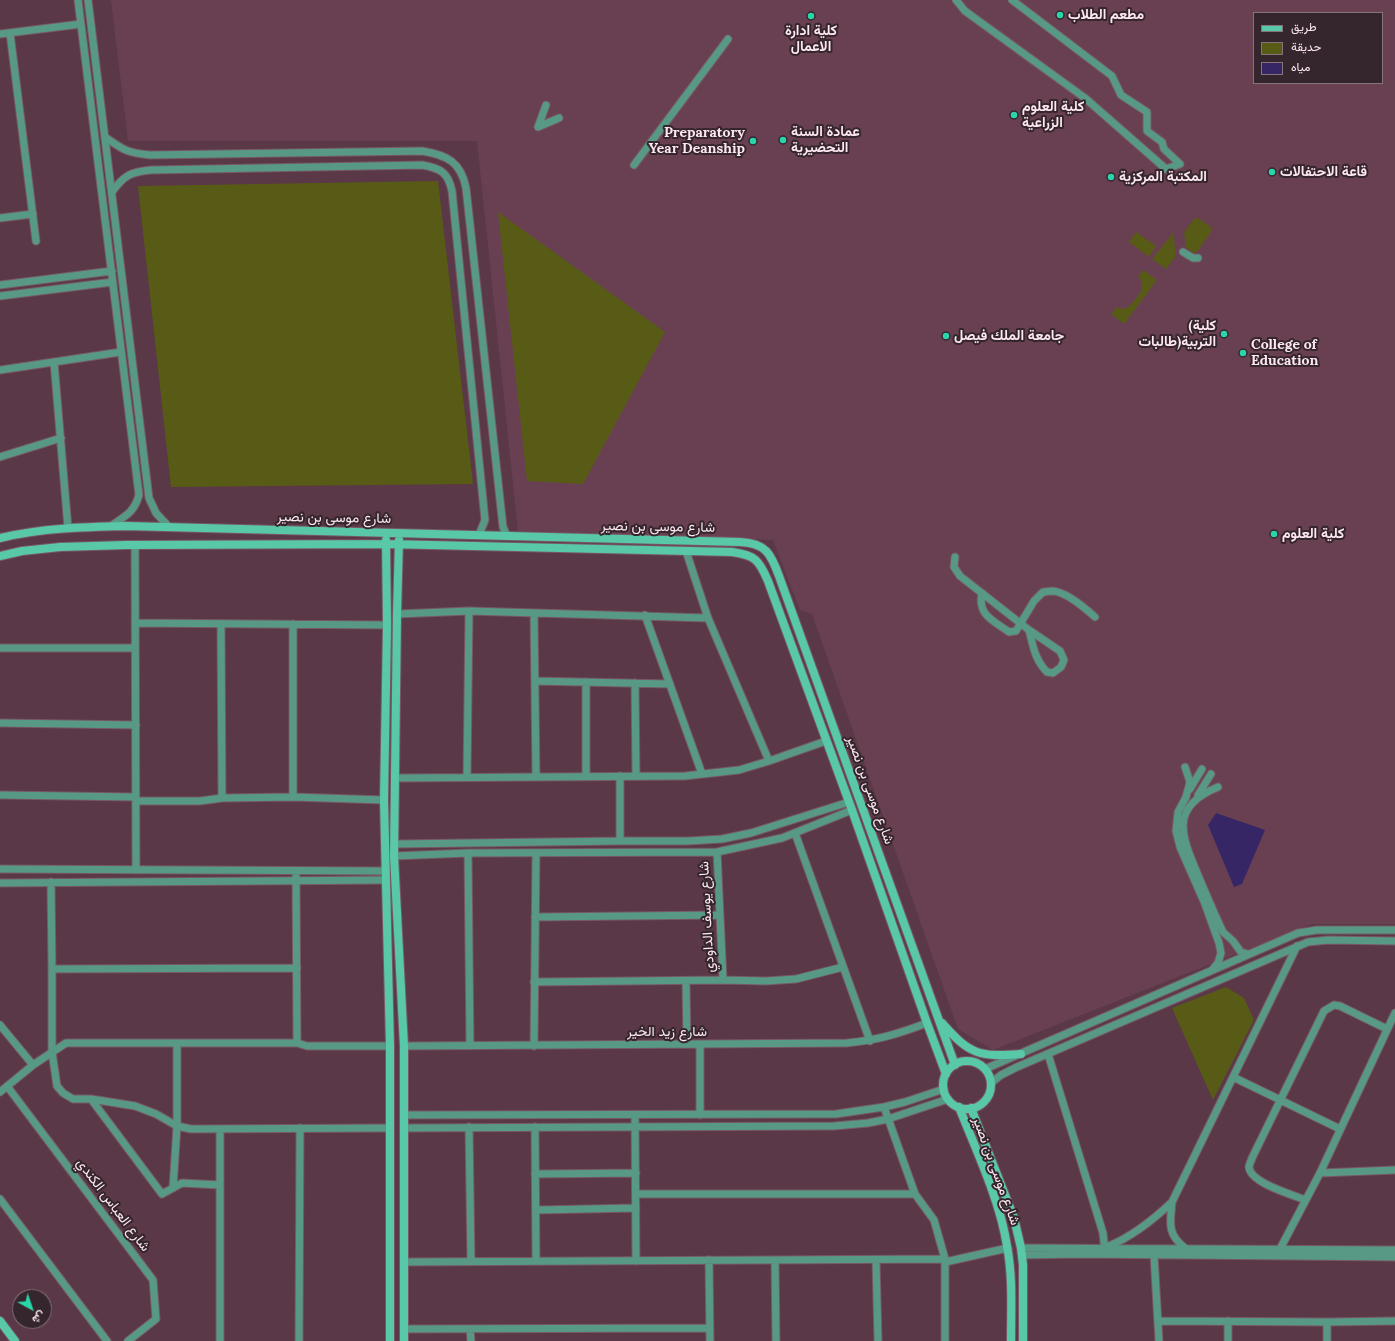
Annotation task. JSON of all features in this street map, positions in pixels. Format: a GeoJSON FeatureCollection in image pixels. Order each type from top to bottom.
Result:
{"type":"FeatureCollection","features":[{"type":"Feature","properties":{"kind":"street"},"geometry":{"type":"LineString","coordinates":[[78,0],[139,495],[136,506],[130,513],[111,526]]}},
{"type":"Feature","properties":{"kind":"street"},"geometry":{"type":"LineString","coordinates":[[88,0],[149,498],[156,513],[169,527]]}},
{"type":"Feature","properties":{"kind":"street"},"geometry":{"type":"LineString","coordinates":[[956,0],[966,11],[1085,98],[1166,169],[1180,164],[1164,149],[1162,142],[1148,131],[1148,112],[1121,95],[1112,76],[1012,0]]}},
{"type":"Feature","properties":{"kind":"street"},"geometry":{"type":"LineString","coordinates":[[0,34],[81,24]]}},
{"type":"Feature","properties":{"kind":"street"},"geometry":{"type":"LineString","coordinates":[[10,33],[36,241]]}},
{"type":"Feature","properties":{"kind":"street"},"geometry":{"type":"LineString","coordinates":[[634,164],[728,39]]}},
{"type":"Feature","properties":{"kind":"street"},"geometry":{"type":"LineString","coordinates":[[546,105],[538,126],[559,118]]}},
{"type":"Feature","properties":{"kind":"street"},"geometry":{"type":"LineString","coordinates":[[105,137],[120,148],[133,154],[422,151],[440,155],[454,163],[464,178],[466,188],[503,527],[507,536]]}},
{"type":"Feature","properties":{"kind":"street"},"geometry":{"type":"LineString","coordinates":[[112,192],[119,182],[127,175],[135,172],[151,170],[422,166],[433,167],[447,175],[452,191],[485,520],[479,535]]}},
{"type":"Feature","properties":{"kind":"street"},"geometry":{"type":"LineString","coordinates":[[0,218],[33,214]]}},
{"type":"Feature","properties":{"kind":"street"},"geometry":{"type":"LineString","coordinates":[[1183,252],[1193,258],[1198,258]]}},
{"type":"Feature","properties":{"kind":"street"},"geometry":{"type":"LineString","coordinates":[[0,285],[112,271]]}},
{"type":"Feature","properties":{"kind":"street"},"geometry":{"type":"LineString","coordinates":[[0,296],[113,282]]}},
{"type":"Feature","properties":{"kind":"street"},"geometry":{"type":"LineString","coordinates":[[0,370],[122,352]]}},
{"type":"Feature","properties":{"kind":"street"},"geometry":{"type":"LineString","coordinates":[[54,362],[68,528]]}},
{"type":"Feature","properties":{"kind":"street"},"geometry":{"type":"LineString","coordinates":[[0,458],[61,438]]}},
{"type":"Feature","properties":{"kind":"street","name":"شارع موسى بن نصير"},"geometry":{"type":"LineString","coordinates":[[0,538],[19,533],[68,528],[111,526],[752,542],[761,546],[773,559],[782,582],[955,1065]]}},
{"type":"Feature","properties":{"kind":"street"},"geometry":{"type":"LineString","coordinates":[[386,532],[387,625],[384,800],[390,1046],[390,1341]]}},
{"type":"Feature","properties":{"kind":"street"},"geometry":{"type":"LineString","coordinates":[[399,533],[394,856],[404,1046],[404,1341]]}},
{"type":"Feature","properties":{"kind":"street","name":"شارع موسى بن نصير"},"geometry":{"type":"LineString","coordinates":[[0,556],[22,551],[60,547],[135,545],[387,544],[686,551],[745,554],[751,556],[757,560],[768,581],[852,810],[946,1074]]}},
{"type":"Feature","properties":{"kind":"street"},"geometry":{"type":"LineString","coordinates":[[135,545],[136,870]]}},
{"type":"Feature","properties":{"kind":"street"},"geometry":{"type":"LineString","coordinates":[[686,551],[708,618],[769,761]]}},
{"type":"Feature","properties":{"kind":"street"},"geometry":{"type":"LineString","coordinates":[[955,557],[955,571],[960,576],[1029,630],[1060,651],[1064,660],[1061,667],[1054,673],[1047,672],[1040,665],[1029,630]]}},
{"type":"Feature","properties":{"kind":"street"},"geometry":{"type":"LineString","coordinates":[[982,593],[980,602],[984,614],[1009,632],[1016,631],[1034,601],[1043,592],[1054,591],[1072,599],[1095,616]]}},
{"type":"Feature","properties":{"kind":"street"},"geometry":{"type":"LineString","coordinates":[[397,614],[469,611],[708,618]]}},
{"type":"Feature","properties":{"kind":"street"},"geometry":{"type":"LineString","coordinates":[[467,777],[469,611]]}},
{"type":"Feature","properties":{"kind":"street"},"geometry":{"type":"LineString","coordinates":[[534,613],[536,776]]}},
{"type":"Feature","properties":{"kind":"street"},"geometry":{"type":"LineString","coordinates":[[645,615],[702,774]]}},
{"type":"Feature","properties":{"kind":"street"},"geometry":{"type":"LineString","coordinates":[[135,623],[387,625]]}},
{"type":"Feature","properties":{"kind":"street"},"geometry":{"type":"LineString","coordinates":[[221,624],[222,798]]}},
{"type":"Feature","properties":{"kind":"street"},"geometry":{"type":"LineString","coordinates":[[293,624],[293,797]]}},
{"type":"Feature","properties":{"kind":"street"},"geometry":{"type":"LineString","coordinates":[[0,648],[135,648]]}},
{"type":"Feature","properties":{"kind":"street"},"geometry":{"type":"LineString","coordinates":[[535,681],[670,684]]}},
{"type":"Feature","properties":{"kind":"street"},"geometry":{"type":"LineString","coordinates":[[586,682],[586,776]]}},
{"type":"Feature","properties":{"kind":"street"},"geometry":{"type":"LineString","coordinates":[[635,683],[636,776]]}},
{"type":"Feature","properties":{"kind":"street"},"geometry":{"type":"LineString","coordinates":[[0,723],[136,725]]}},
{"type":"Feature","properties":{"kind":"street"},"geometry":{"type":"LineString","coordinates":[[396,778],[685,776],[739,770],[826,741]]}},
{"type":"Feature","properties":{"kind":"street"},"geometry":{"type":"LineString","coordinates":[[1185,767],[1190,782],[1186,795]]}},
{"type":"Feature","properties":{"kind":"street"},"geometry":{"type":"LineString","coordinates":[[1202,768],[1178,812],[1176,831],[1180,847],[1205,904],[1219,943],[1221,953],[1218,963],[1211,970]]}},
{"type":"Feature","properties":{"kind":"street"},"geometry":{"type":"LineString","coordinates":[[1196,799],[1211,774]]}},
{"type":"Feature","properties":{"kind":"street"},"geometry":{"type":"LineString","coordinates":[[620,776],[620,841]]}},
{"type":"Feature","properties":{"kind":"street"},"geometry":{"type":"LineString","coordinates":[[1218,787],[1204,792],[1188,808],[1183,821],[1183,838],[1223,932],[1233,941],[1241,952],[1248,954]]}},
{"type":"Feature","properties":{"kind":"street"},"geometry":{"type":"LineString","coordinates":[[0,795],[200,801],[222,798],[293,797],[384,800]]}},
{"type":"Feature","properties":{"kind":"street"},"geometry":{"type":"LineString","coordinates":[[395,844],[688,841],[722,839],[751,833],[849,802]]}},
{"type":"Feature","properties":{"kind":"street"},"geometry":{"type":"LineString","coordinates":[[394,856],[536,852],[717,852],[782,838],[852,810]]}},
{"type":"Feature","properties":{"kind":"street"},"geometry":{"type":"LineString","coordinates":[[795,833],[870,1041]]}},
{"type":"Feature","properties":{"kind":"street"},"geometry":{"type":"LineString","coordinates":[[642,841],[642,851]]}},
{"type":"Feature","properties":{"kind":"street"},"geometry":{"type":"LineString","coordinates":[[534,1046],[536,852]]}},
{"type":"Feature","properties":{"kind":"street","name":"شارع يوسف الداودي"},"geometry":{"type":"LineString","coordinates":[[717,852],[723,980]]}},
{"type":"Feature","properties":{"kind":"street"},"geometry":{"type":"LineString","coordinates":[[468,853],[470,1046]]}},
{"type":"Feature","properties":{"kind":"street"},"geometry":{"type":"LineString","coordinates":[[0,869],[386,871]]}},
{"type":"Feature","properties":{"kind":"street"},"geometry":{"type":"LineString","coordinates":[[296,871],[297,1043]]}},
{"type":"Feature","properties":{"kind":"street"},"geometry":{"type":"LineString","coordinates":[[0,883],[296,882],[386,880]]}},
{"type":"Feature","properties":{"kind":"street"},"geometry":{"type":"LineString","coordinates":[[51,882],[52,1052],[57,1086],[63,1093],[73,1099],[91,1099],[135,1106],[156,1114],[177,1126],[191,1129],[390,1128]]}},
{"type":"Feature","properties":{"kind":"street"},"geometry":{"type":"LineString","coordinates":[[535,917],[720,915]]}},
{"type":"Feature","properties":{"kind":"street"},"geometry":{"type":"LineString","coordinates":[[985,1069],[1298,933],[1317,930],[1395,930]]}},
{"type":"Feature","properties":{"kind":"street"},"geometry":{"type":"LineString","coordinates":[[991,1083],[1002,1075],[1048,1054],[1308,942],[1328,940],[1395,941]]}},
{"type":"Feature","properties":{"kind":"street"},"geometry":{"type":"LineString","coordinates":[[1105,1251],[1156,1217],[1172,1202],[1297,946]]}},
{"type":"Feature","properties":{"kind":"street"},"geometry":{"type":"LineString","coordinates":[[534,982],[686,980],[766,981],[796,979],[844,967]]}},
{"type":"Feature","properties":{"kind":"street"},"geometry":{"type":"LineString","coordinates":[[52,969],[297,968]]}},
{"type":"Feature","properties":{"kind":"street"},"geometry":{"type":"LineString","coordinates":[[686,980],[687,1044]]}},
{"type":"Feature","properties":{"kind":"street"},"geometry":{"type":"LineString","coordinates":[[1306,1200],[1260,1182],[1249,1168],[1252,1158],[1324,1011],[1334,1005],[1340,1006],[1387,1029]]}},
{"type":"Feature","properties":{"kind":"street"},"geometry":{"type":"LineString","coordinates":[[1280,1249],[1320,1173],[1395,1012]]}},
{"type":"Feature","properties":{"kind":"street"},"geometry":{"type":"LineString","coordinates":[[939,1020],[960,1042],[968,1048],[980,1053],[996,1055],[1021,1054]]}},
{"type":"Feature","properties":{"kind":"street","name":"شارع زيد الخير"},"geometry":{"type":"LineString","coordinates":[[404,1046],[847,1043],[870,1041],[892,1036],[927,1023]]}},
{"type":"Feature","properties":{"kind":"street"},"geometry":{"type":"LineString","coordinates":[[0,1026],[33,1065]]}},
{"type":"Feature","properties":{"kind":"street"},"geometry":{"type":"LineString","coordinates":[[0,1092],[33,1065],[66,1043],[297,1043],[307,1046],[390,1046]]}},
{"type":"Feature","properties":{"kind":"street"},"geometry":{"type":"LineString","coordinates":[[173,1188],[177,1126],[177,1043]]}},
{"type":"Feature","properties":{"kind":"street"},"geometry":{"type":"LineString","coordinates":[[700,1044],[700,1115]]}},
{"type":"Feature","properties":{"kind":"street"},"geometry":{"type":"LineString","coordinates":[[1048,1054],[1103,1233],[1105,1251]]}},
{"type":"Feature","properties":{"kind":"street"},"geometry":{"type":"LineString","coordinates":[[965,1061],[972,1061],[980,1064],[985,1069],[991,1083],[987,1098],[982,1104],[971,1108],[959,1107],[948,1099],[944,1089],[944,1081],[946,1074],[955,1065],[965,1061]]}},
{"type":"Feature","properties":{"kind":"street"},"geometry":{"type":"LineString","coordinates":[[1233,1077],[1340,1129]]}},
{"type":"Feature","properties":{"kind":"street","name":"شارع العباس الكندي"},"geometry":{"type":"LineString","coordinates":[[7,1086],[153,1280],[156,1319],[128,1341]]}},
{"type":"Feature","properties":{"kind":"street"},"geometry":{"type":"LineString","coordinates":[[404,1115],[836,1114],[884,1107],[905,1102],[944,1089]]}},
{"type":"Feature","properties":{"kind":"street"},"geometry":{"type":"LineString","coordinates":[[91,1099],[162,1194],[182,1183],[220,1185]]}},
{"type":"Feature","properties":{"kind":"street"},"geometry":{"type":"LineString","coordinates":[[404,1128],[834,1126],[868,1123],[888,1119],[948,1099]]}},
{"type":"Feature","properties":{"kind":"street"},"geometry":{"type":"LineString","coordinates":[[884,1107],[915,1194],[934,1220],[945,1261],[946,1341]]}},
{"type":"Feature","properties":{"kind":"street","name":"شارع موسى بن نصير"},"geometry":{"type":"LineString","coordinates":[[959,1107],[1003,1225],[1008,1248],[1011,1341]]}},
{"type":"Feature","properties":{"kind":"street","name":"شارع موسى بن نصير"},"geometry":{"type":"LineString","coordinates":[[971,1108],[1014,1218],[1021,1252],[1023,1341]]}},
{"type":"Feature","properties":{"kind":"street"},"geometry":{"type":"LineString","coordinates":[[635,1115],[636,1261]]}},
{"type":"Feature","properties":{"kind":"street"},"geometry":{"type":"LineString","coordinates":[[469,1127],[471,1261]]}},
{"type":"Feature","properties":{"kind":"street"},"geometry":{"type":"LineString","coordinates":[[535,1127],[536,1261]]}},
{"type":"Feature","properties":{"kind":"street"},"geometry":{"type":"LineString","coordinates":[[299,1341],[300,1128]]}},
{"type":"Feature","properties":{"kind":"street"},"geometry":{"type":"LineString","coordinates":[[220,1129],[220,1341]]}},
{"type":"Feature","properties":{"kind":"street"},"geometry":{"type":"LineString","coordinates":[[1320,1173],[1395,1170]]}},
{"type":"Feature","properties":{"kind":"street"},"geometry":{"type":"LineString","coordinates":[[536,1174],[636,1173]]}},
{"type":"Feature","properties":{"kind":"street"},"geometry":{"type":"LineString","coordinates":[[636,1194],[915,1194]]}},
{"type":"Feature","properties":{"kind":"street"},"geometry":{"type":"LineString","coordinates":[[0,1199],[107,1341]]}},
{"type":"Feature","properties":{"kind":"street"},"geometry":{"type":"LineString","coordinates":[[1172,1202],[1170,1227],[1172,1235],[1176,1241],[1185,1248]]}},
{"type":"Feature","properties":{"kind":"street"},"geometry":{"type":"LineString","coordinates":[[536,1210],[636,1208]]}},
{"type":"Feature","properties":{"kind":"street"},"geometry":{"type":"LineString","coordinates":[[404,1262],[709,1260],[945,1261],[1008,1248]]}},
{"type":"Feature","properties":{"kind":"street"},"geometry":{"type":"LineString","coordinates":[[1021,1252],[1185,1248],[1395,1250]]}},
{"type":"Feature","properties":{"kind":"street"},"geometry":{"type":"LineString","coordinates":[[1105,1251],[1154,1255],[1395,1257]]}},
{"type":"Feature","properties":{"kind":"street"},"geometry":{"type":"LineString","coordinates":[[1154,1255],[1159,1341]]}},
{"type":"Feature","properties":{"kind":"street"},"geometry":{"type":"LineString","coordinates":[[709,1260],[710,1341]]}},
{"type":"Feature","properties":{"kind":"street"},"geometry":{"type":"LineString","coordinates":[[775,1260],[776,1341]]}},
{"type":"Feature","properties":{"kind":"street"},"geometry":{"type":"LineString","coordinates":[[876,1260],[878,1341]]}},
{"type":"Feature","properties":{"kind":"street"},"geometry":{"type":"LineString","coordinates":[[1159,1321],[1327,1322],[1395,1320]]}},
{"type":"Feature","properties":{"kind":"street"},"geometry":{"type":"LineString","coordinates":[[0,1321],[16,1341]]}},
{"type":"Feature","properties":{"kind":"street"},"geometry":{"type":"LineString","coordinates":[[1228,1321],[1228,1341]]}},
{"type":"Feature","properties":{"kind":"street"},"geometry":{"type":"LineString","coordinates":[[1326,1341],[1327,1322]]}},
{"type":"Feature","properties":{"kind":"street"},"geometry":{"type":"LineString","coordinates":[[404,1329],[709,1328]]}},
{"type":"Feature","properties":{"kind":"street"},"geometry":{"type":"LineString","coordinates":[[470,1329],[471,1341]]}},
{"type":"Feature","properties":{"kind":"shaded area","name":"جامعة الملك فيصل"},"geometry":{"type":"Polygon","coordinates":[[[111,0],[1395,0],[1395,924],[1312,924],[993,1050],[958,1029],[812,614],[800,610],[773,540],[518,531],[477,141],[128,141],[111,0]]]}},
{"type":"Feature","properties":{"kind":"green space"},"geometry":{"type":"Polygon","coordinates":[[[438,181],[473,484],[171,487],[138,186],[438,181]]]}},
{"type":"Feature","properties":{"kind":"green space"},"geometry":{"type":"Polygon","coordinates":[[[498,212],[665,332],[583,484],[527,481],[498,212]]]}},
{"type":"Feature","properties":{"kind":"green space"},"geometry":{"type":"Polygon","coordinates":[[[1198,218],[1211,227],[1211,232],[1197,252],[1193,253],[1186,247],[1184,232],[1194,219],[1198,218]]]}},
{"type":"Feature","properties":{"kind":"green space"},"geometry":{"type":"Polygon","coordinates":[[[1136,232],[1156,246],[1149,257],[1129,242],[1136,232]]]}},
{"type":"Feature","properties":{"kind":"green space"},"geometry":{"type":"Polygon","coordinates":[[[1173,233],[1176,256],[1166,269],[1152,259],[1173,233]]]}},
{"type":"Feature","properties":{"kind":"green space"},"geometry":{"type":"Polygon","coordinates":[[[1143,270],[1157,280],[1124,324],[1111,314],[1117,307],[1121,309],[1128,307],[1137,297],[1142,290],[1142,281],[1138,277],[1143,270]]]}},
{"type":"Feature","properties":{"kind":"green space"},"geometry":{"type":"Polygon","coordinates":[[[1226,987],[1244,998],[1254,1020],[1213,1100],[1172,1008],[1226,987]]]}},
{"type":"Feature","properties":{"kind":"water"},"geometry":{"type":"Polygon","coordinates":[[[1216,813],[1265,830],[1242,884],[1234,887],[1208,825],[1216,813]]]}},
{"type":"Feature","properties":{"kind":"place","name":"مطعم الطلاب"},"geometry":{"type":"Point","coordinates":[1060,15]}},
{"type":"Feature","properties":{"kind":"place","name":"كلية ادارة الاعمال"},"geometry":{"type":"Point","coordinates":[811,16]}},
{"type":"Feature","properties":{"kind":"place","name":"كلية العلوم الزراعية"},"geometry":{"type":"Point","coordinates":[1014,115]}},
{"type":"Feature","properties":{"kind":"place","name":"عمادة السنة التحضيرية"},"geometry":{"type":"Point","coordinates":[783,140]}},
{"type":"Feature","properties":{"kind":"place","name":"Preparatory Year Deanship"},"geometry":{"type":"Point","coordinates":[753,141]}},
{"type":"Feature","properties":{"kind":"place","name":"قاعة الاحتفالات"},"geometry":{"type":"Point","coordinates":[1272,172]}},
{"type":"Feature","properties":{"kind":"place","name":"المكتبة المركزية"},"geometry":{"type":"Point","coordinates":[1111,177]}},
{"type":"Feature","properties":{"kind":"place","name":"(كلية التربية(طالبات"},"geometry":{"type":"Point","coordinates":[1224,334]}},
{"type":"Feature","properties":{"kind":"place","name":"جامعة الملك فيصل"},"geometry":{"type":"Point","coordinates":[946,336]}},
{"type":"Feature","properties":{"kind":"place","name":"College of Education"},"geometry":{"type":"Point","coordinates":[1243,353]}},
{"type":"Feature","properties":{"kind":"place","name":"كلية العلوم"},"geometry":{"type":"Point","coordinates":[1274,534]}}]}
